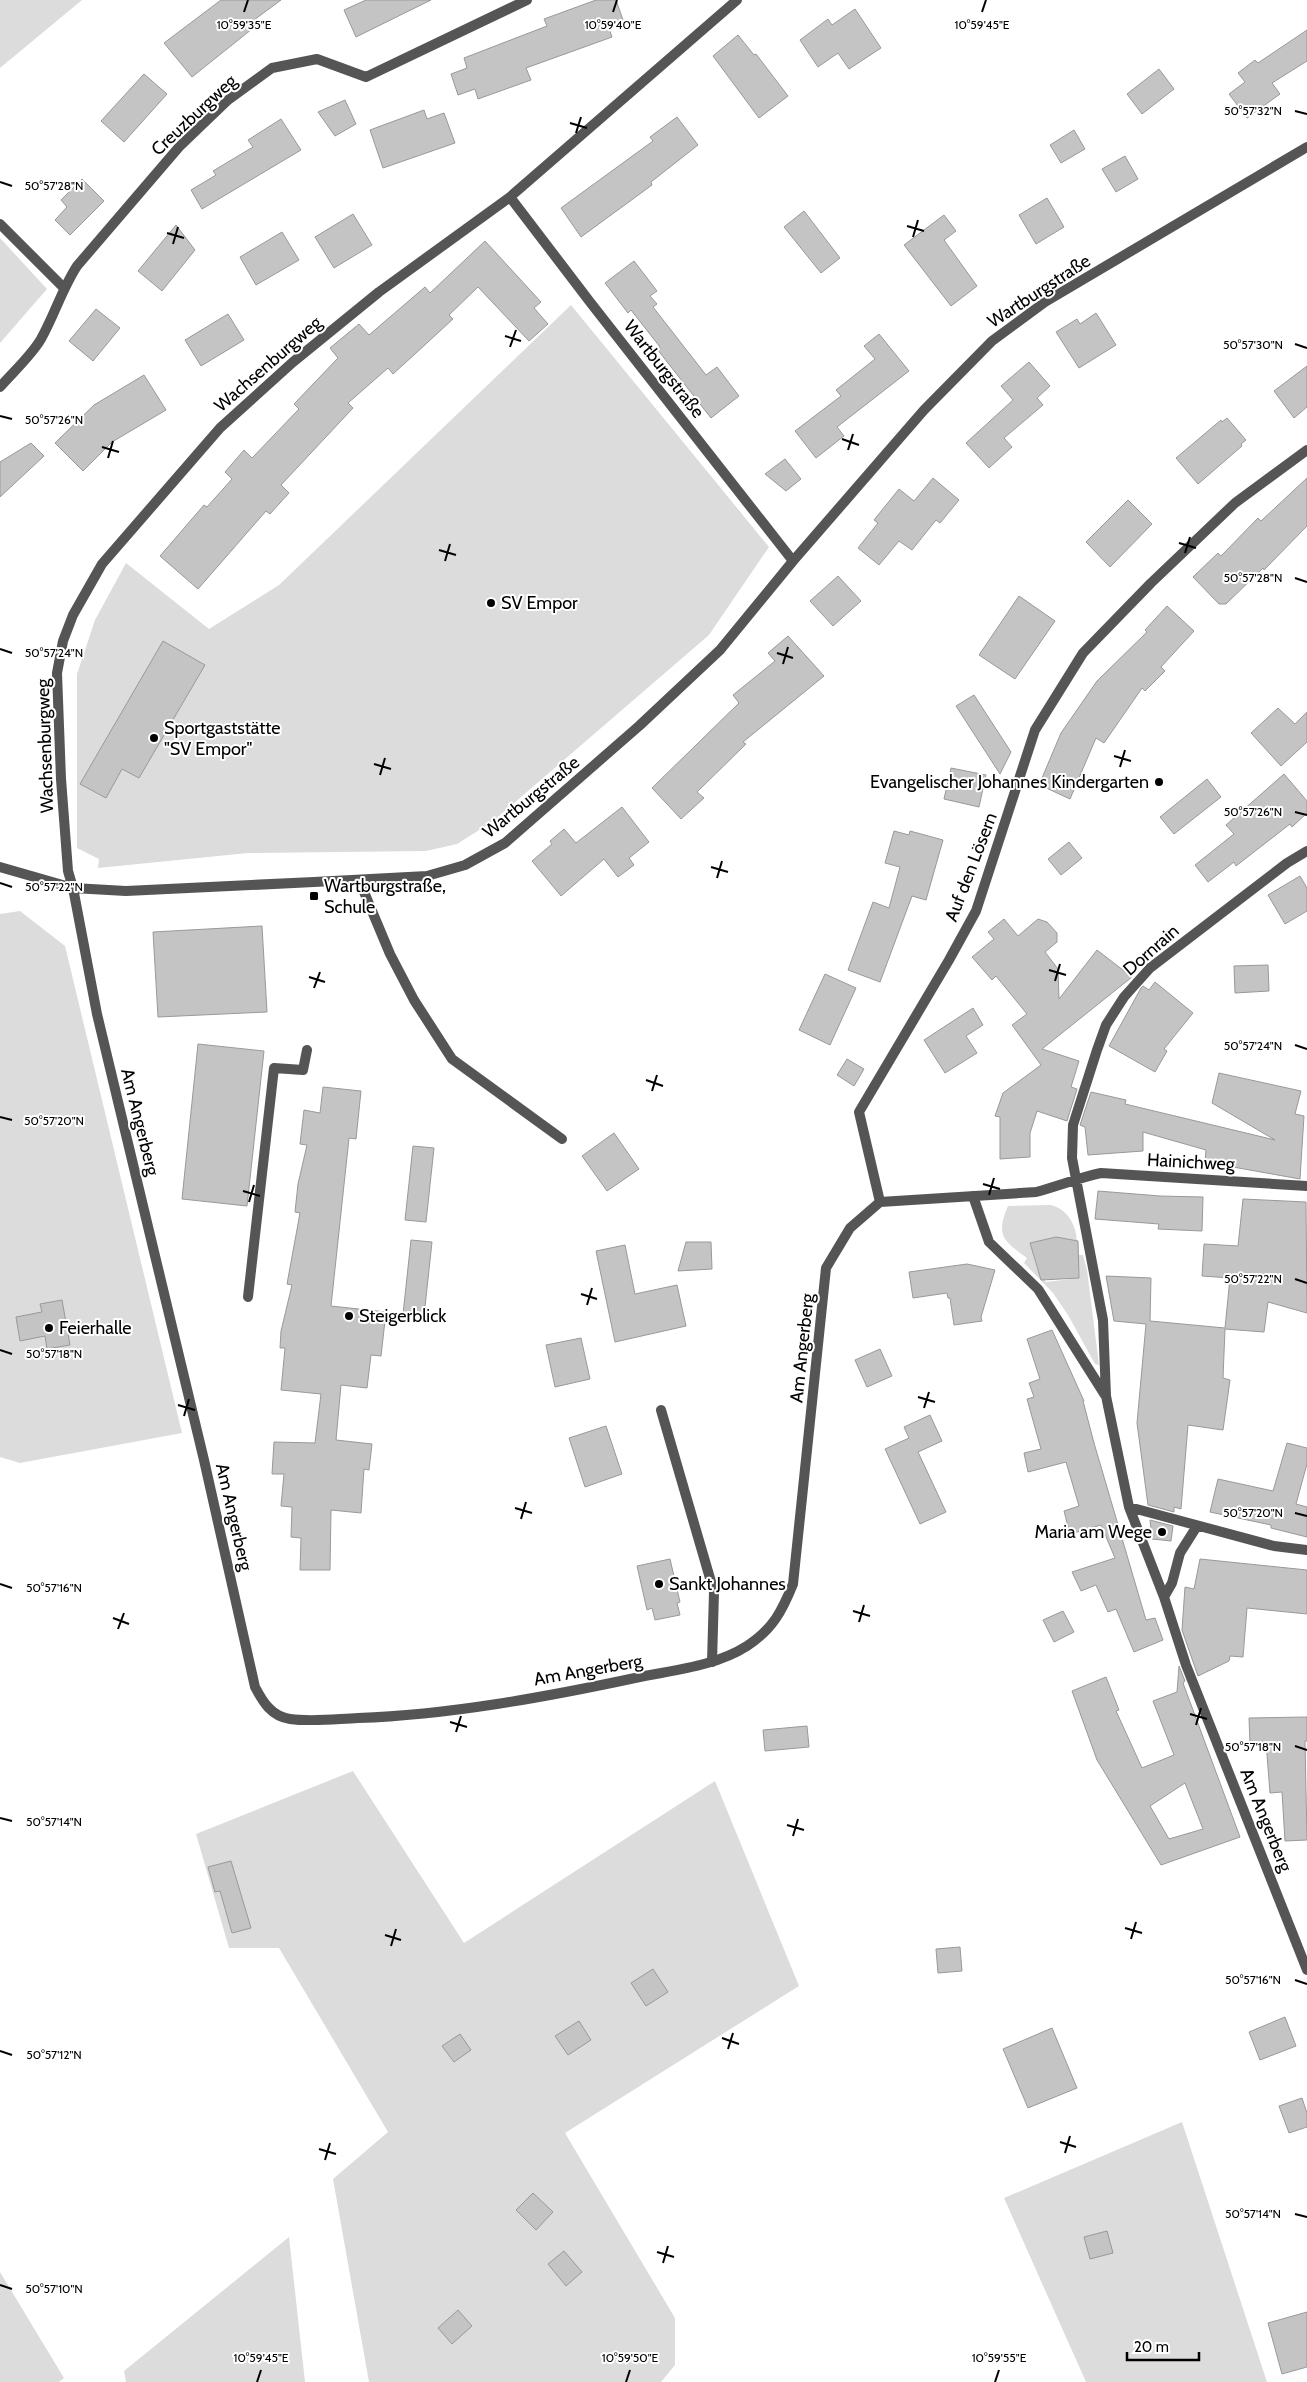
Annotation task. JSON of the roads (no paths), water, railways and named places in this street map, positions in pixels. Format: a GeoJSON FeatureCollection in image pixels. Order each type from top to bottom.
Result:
{"type":"FeatureCollection","features":[{"type":"Feature","properties":{"kind":"street","name":"Creuzburgweg"},"geometry":{"type":"LineString","coordinates":[[0,387],[40,341],[58,306],[63,287],[77,266],[179,147],[228,100],[272,68],[317,59],[366,77],[527,0]]}},
{"type":"Feature","properties":{"kind":"street","name":"Wachsenburgweg"},"geometry":{"type":"LineString","coordinates":[[73,888],[68,871],[61,779],[58,673],[63,641],[73,616],[102,564],[220,428],[292,362],[379,292],[510,196],[737,0]]}},
{"type":"Feature","properties":{"kind":"street","name":"Wartburgstraße"},"geometry":{"type":"LineString","coordinates":[[0,867],[73,888],[126,891],[427,876],[465,865],[505,844],[639,726],[720,650],[793,561],[924,410],[992,341],[1045,302],[1307,147]]}},
{"type":"Feature","properties":{"kind":"street","name":"Wartburgstraße"},"geometry":{"type":"LineString","coordinates":[[510,196],[590,302],[793,561]]}},
{"type":"Feature","properties":{"kind":"street"},"geometry":{"type":"LineString","coordinates":[[0,224],[63,287]]}},
{"type":"Feature","properties":{"kind":"street","name":"Auf den Lösern"},"geometry":{"type":"LineString","coordinates":[[880,1202],[859,1112],[976,911],[1035,730],[1083,653],[1151,583],[1235,503],[1307,450]]}},
{"type":"Feature","properties":{"kind":"street","name":"Dornrain"},"geometry":{"type":"LineString","coordinates":[[1074,1178],[1072,1158],[1073,1125],[1106,1026],[1124,997],[1150,968],[1287,863],[1307,851]]}},
{"type":"Feature","properties":{"kind":"street"},"geometry":{"type":"LineString","coordinates":[[359,880],[390,954],[414,1000],[452,1059],[562,1139]]}},
{"type":"Feature","properties":{"kind":"street","name":"Am Angerberg"},"geometry":{"type":"LineString","coordinates":[[73,888],[97,1014],[204,1460],[255,1688],[267,1709],[288,1719],[317,1720],[406,1716],[590,1688],[712,1662],[746,1646],[766,1630],[782,1612],[793,1584],[826,1268],[850,1228],[880,1202]]}},
{"type":"Feature","properties":{"kind":"street"},"geometry":{"type":"LineString","coordinates":[[248,1297],[274,1068],[303,1070],[307,1050]]}},
{"type":"Feature","properties":{"kind":"street","name":"Hainichweg"},"geometry":{"type":"LineString","coordinates":[[1074,1178],[1101,1173],[1307,1186]]}},
{"type":"Feature","properties":{"kind":"street"},"geometry":{"type":"LineString","coordinates":[[880,1202],[1036,1192],[1059,1186],[1074,1178]]}},
{"type":"Feature","properties":{"kind":"street","name":"Am Angerberg"},"geometry":{"type":"LineString","coordinates":[[1074,1178],[1103,1320],[1106,1396],[1129,1507],[1164,1597],[1186,1665],[1307,1970]]}},
{"type":"Feature","properties":{"kind":"street","name":"Am Angerberg"},"geometry":{"type":"LineString","coordinates":[[974,1196],[989,1242],[1038,1289],[1106,1396]]}},
{"type":"Feature","properties":{"kind":"street"},"geometry":{"type":"LineString","coordinates":[[661,1410],[714,1592],[712,1662]]}},
{"type":"Feature","properties":{"kind":"street"},"geometry":{"type":"LineString","coordinates":[[1129,1507],[1177,1518],[1197,1526],[1274,1546],[1307,1550]]}},
{"type":"Feature","properties":{"kind":"street"},"geometry":{"type":"LineString","coordinates":[[1164,1597],[1172,1583],[1180,1553],[1197,1526]]}},
{"type":"Feature","properties":{"kind":"place","name":"SV Empor"},"geometry":{"type":"Point","coordinates":[491,603]}},
{"type":"Feature","properties":{"kind":"place","name":"Sportgaststätte \"SV Empor\""},"geometry":{"type":"Point","coordinates":[154,738]}},
{"type":"Feature","properties":{"kind":"place","name":"Evangelischer Johannes Kindergarten"},"geometry":{"type":"Point","coordinates":[1159,782]}},
{"type":"Feature","properties":{"kind":"place","name":"Wartburgstraße, Schule"},"geometry":{"type":"Point","coordinates":[314,896]}},
{"type":"Feature","properties":{"kind":"place","name":"Steigerblick"},"geometry":{"type":"Point","coordinates":[349,1316]}},
{"type":"Feature","properties":{"kind":"place","name":"Feierhalle"},"geometry":{"type":"Point","coordinates":[49,1328]}},
{"type":"Feature","properties":{"kind":"place","name":"Maria am Wege"},"geometry":{"type":"Point","coordinates":[1162,1532]}},
{"type":"Feature","properties":{"kind":"place","name":"Sankt Johannes"},"geometry":{"type":"Point","coordinates":[659,1584]}}]}
